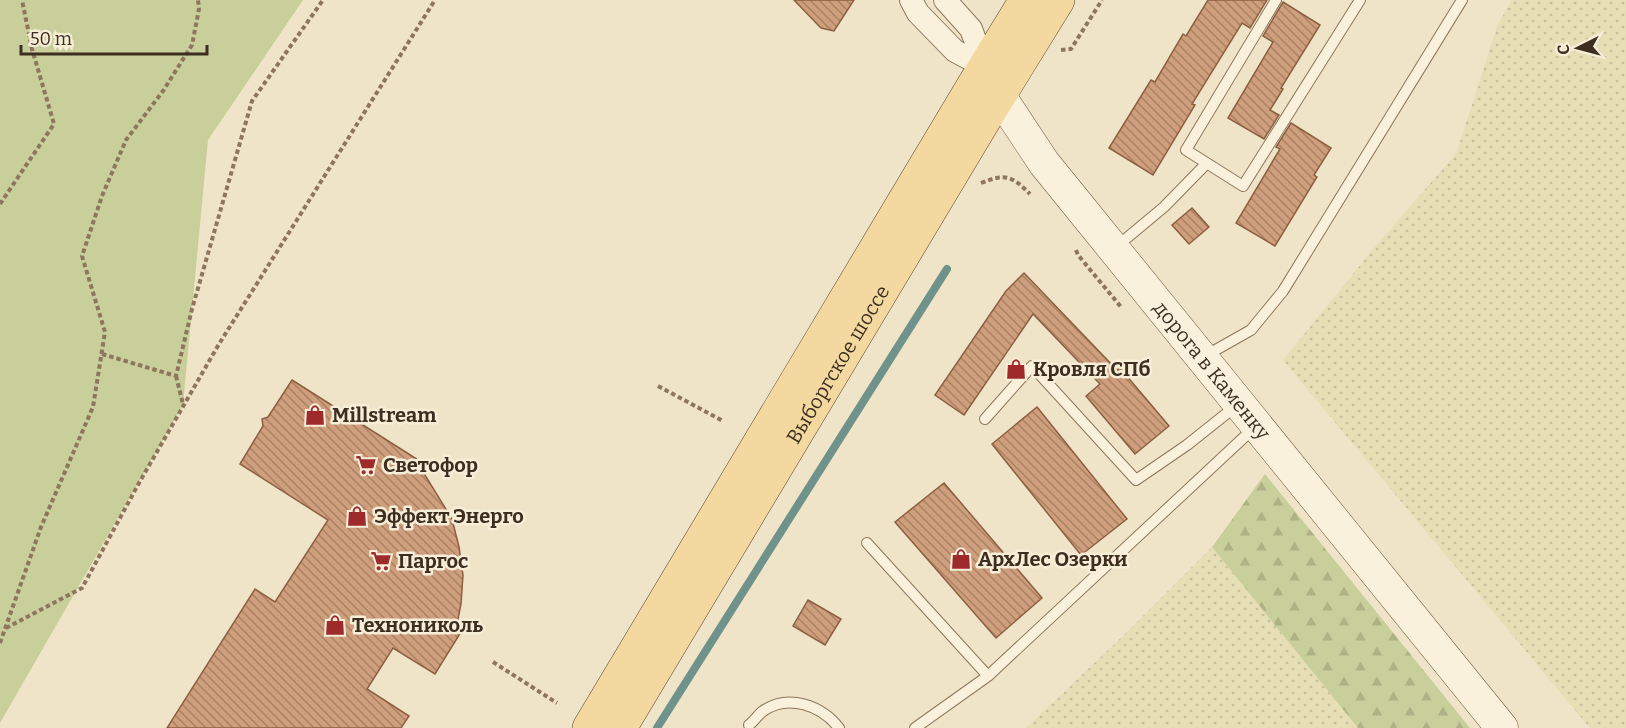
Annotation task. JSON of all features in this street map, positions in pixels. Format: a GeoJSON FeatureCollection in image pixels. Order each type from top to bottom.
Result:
{"type":"FeatureCollection","features":[{"type":"Feature","properties":{"kind":"main road","name":"Выборгское шоссе"},"geometry":{"type":"LineString","coordinates":[[620,728],[992,81],[1026,0]]}},
{"type":"Feature","properties":{"kind":"main road","name":"Выборгское шоссе"},"geometry":{"type":"LineString","coordinates":[[589,728],[992,81],[1058,0]]}},
{"type":"Feature","properties":{"kind":"street"},"geometry":{"type":"LineString","coordinates":[[911,0],[918,13],[956,51],[992,81]]}},
{"type":"Feature","properties":{"kind":"street","name":"дорога в Каменку"},"geometry":{"type":"LineString","coordinates":[[945,0],[970,28],[992,81],[1039,157],[1502,728]]}},
{"type":"Feature","properties":{"kind":"lane"},"geometry":{"type":"LineString","coordinates":[[1276,0],[1186,150],[1243,186],[1360,0]]}},
{"type":"Feature","properties":{"kind":"lane"},"geometry":{"type":"LineString","coordinates":[[1202,358],[1251,330],[1283,291],[1462,0]]}},
{"type":"Feature","properties":{"kind":"lane"},"geometry":{"type":"LineString","coordinates":[[1114,248],[1164,207],[1206,164]]}},
{"type":"Feature","properties":{"kind":"lane"},"geometry":{"type":"LineString","coordinates":[[985,419],[1032,366],[1136,480],[1187,445],[1247,415]]}},
{"type":"Feature","properties":{"kind":"lane"},"geometry":{"type":"LineString","coordinates":[[915,728],[988,676],[1247,415]]}},
{"type":"Feature","properties":{"kind":"lane"},"geometry":{"type":"LineString","coordinates":[[867,543],[988,676]]}},
{"type":"Feature","properties":{"kind":"lane"},"geometry":{"type":"LineString","coordinates":[[749,725],[764,711],[782,703],[809,704],[832,718],[839,728]]}},
{"type":"Feature","properties":{"kind":"path"},"geometry":{"type":"LineString","coordinates":[[0,204],[54,124],[32,49],[22,0]]}},
{"type":"Feature","properties":{"kind":"path"},"geometry":{"type":"LineString","coordinates":[[0,643],[41,527],[93,408],[105,332],[82,256],[102,196],[126,140],[163,91],[192,45],[199,9],[198,0]]}},
{"type":"Feature","properties":{"kind":"path"},"geometry":{"type":"LineString","coordinates":[[183,405],[176,376],[192,309],[252,101],[323,0]]}},
{"type":"Feature","properties":{"kind":"path"},"geometry":{"type":"LineString","coordinates":[[6,627],[82,588],[219,344],[435,0]]}},
{"type":"Feature","properties":{"kind":"path"},"geometry":{"type":"LineString","coordinates":[[1052,52],[1071,49],[1102,0]]}},
{"type":"Feature","properties":{"kind":"path"},"geometry":{"type":"LineString","coordinates":[[976,185],[1002,177],[1014,178],[1037,201]]}},
{"type":"Feature","properties":{"kind":"path"},"geometry":{"type":"LineString","coordinates":[[1075,247],[1078,255],[1121,307]]}},
{"type":"Feature","properties":{"kind":"path"},"geometry":{"type":"LineString","coordinates":[[102,354],[176,376]]}},
{"type":"Feature","properties":{"kind":"path"},"geometry":{"type":"LineString","coordinates":[[658,386],[723,421]]}},
{"type":"Feature","properties":{"kind":"path"},"geometry":{"type":"LineString","coordinates":[[493,662],[557,703]]}},
{"type":"Feature","properties":{"kind":"shaded area"},"geometry":{"type":"Polygon","coordinates":[[[1512,0],[1626,0],[1626,728],[1590,728],[1283,360],[1379,242],[1456,154],[1498,24],[1512,0]]]}},
{"type":"Feature","properties":{"kind":"shaded area"},"geometry":{"type":"Polygon","coordinates":[[[1212,547],[1358,728],[1026,728],[1125,634],[1212,547]]]}},
{"type":"Feature","properties":{"kind":"green space"},"geometry":{"type":"Polygon","coordinates":[[[0,0],[303,0],[208,140],[183,405],[0,723],[0,0]]]}},
{"type":"Feature","properties":{"kind":"green space"},"geometry":{"type":"Polygon","coordinates":[[[1265,474],[1470,728],[1358,728],[1212,547],[1265,474]]]}},
{"type":"Feature","properties":{"kind":"building"},"geometry":{"type":"Polygon","coordinates":[[[794,0],[854,0],[834,31],[821,28],[794,0]]]}},
{"type":"Feature","properties":{"kind":"building"},"geometry":{"type":"Polygon","coordinates":[[[1208,0],[1267,0],[1250,28],[1242,23],[1192,104],[1195,105],[1153,175],[1109,148],[1151,80],[1155,82],[1183,34],[1186,36],[1208,0]]]}},
{"type":"Feature","properties":{"kind":"building"},"geometry":{"type":"Polygon","coordinates":[[[1283,2],[1320,25],[1270,110],[1279,115],[1264,139],[1228,118],[1273,42],[1263,36],[1283,2]]]}},
{"type":"Feature","properties":{"kind":"building"},"geometry":{"type":"Polygon","coordinates":[[[1291,123],[1331,148],[1314,175],[1317,177],[1275,246],[1236,223],[1280,149],[1276,147],[1291,123]]]}},
{"type":"Feature","properties":{"kind":"building"},"geometry":{"type":"Polygon","coordinates":[[[1192,208],[1209,227],[1189,244],[1172,225],[1192,208]]]}},
{"type":"Feature","properties":{"kind":"building"},"geometry":{"type":"Polygon","coordinates":[[[1024,273],[1117,370],[1120,368],[1169,426],[1135,454],[1086,396],[1100,384],[1033,314],[964,415],[935,395],[1006,291],[1024,273]]]}},
{"type":"Feature","properties":{"kind":"building","name":"Паргос"},"geometry":{"type":"Polygon","coordinates":[[[292,380],[423,463],[420,467],[452,519],[459,547],[463,575],[456,629],[461,632],[435,674],[393,648],[367,689],[409,716],[401,728],[167,728],[255,589],[275,602],[328,520],[240,464],[263,426],[262,419],[268,417],[292,380]]]}},
{"type":"Feature","properties":{"kind":"building"},"geometry":{"type":"Polygon","coordinates":[[[1037,407],[1127,519],[1081,555],[992,444],[1037,407]]]}},
{"type":"Feature","properties":{"kind":"building"},"geometry":{"type":"Polygon","coordinates":[[[944,483],[1042,598],[996,638],[895,522],[944,483]]]}},
{"type":"Feature","properties":{"kind":"building"},"geometry":{"type":"Polygon","coordinates":[[[808,600],[841,619],[825,645],[793,626],[808,600]]]}},
{"type":"Feature","properties":{"kind":"waterway"},"geometry":{"type":"LineString","coordinates":[[657,728],[947,269]]}},
{"type":"Feature","properties":{"kind":"place","name":"Кровля СПб"},"geometry":{"type":"Point","coordinates":[1016,369]}},
{"type":"Feature","properties":{"kind":"place","name":"Millstream"},"geometry":{"type":"Point","coordinates":[315,415]}},
{"type":"Feature","properties":{"kind":"place","name":"Светофор"},"geometry":{"type":"Point","coordinates":[366,465]}},
{"type":"Feature","properties":{"kind":"place","name":"Эффект Энерго"},"geometry":{"type":"Point","coordinates":[357,516]}},
{"type":"Feature","properties":{"kind":"place","name":"АрхЛес Озерки"},"geometry":{"type":"Point","coordinates":[961,559]}},
{"type":"Feature","properties":{"kind":"place","name":"Паргос"},"geometry":{"type":"Point","coordinates":[381,561]}},
{"type":"Feature","properties":{"kind":"place","name":"Технониколь"},"geometry":{"type":"Point","coordinates":[335,625]}}]}
